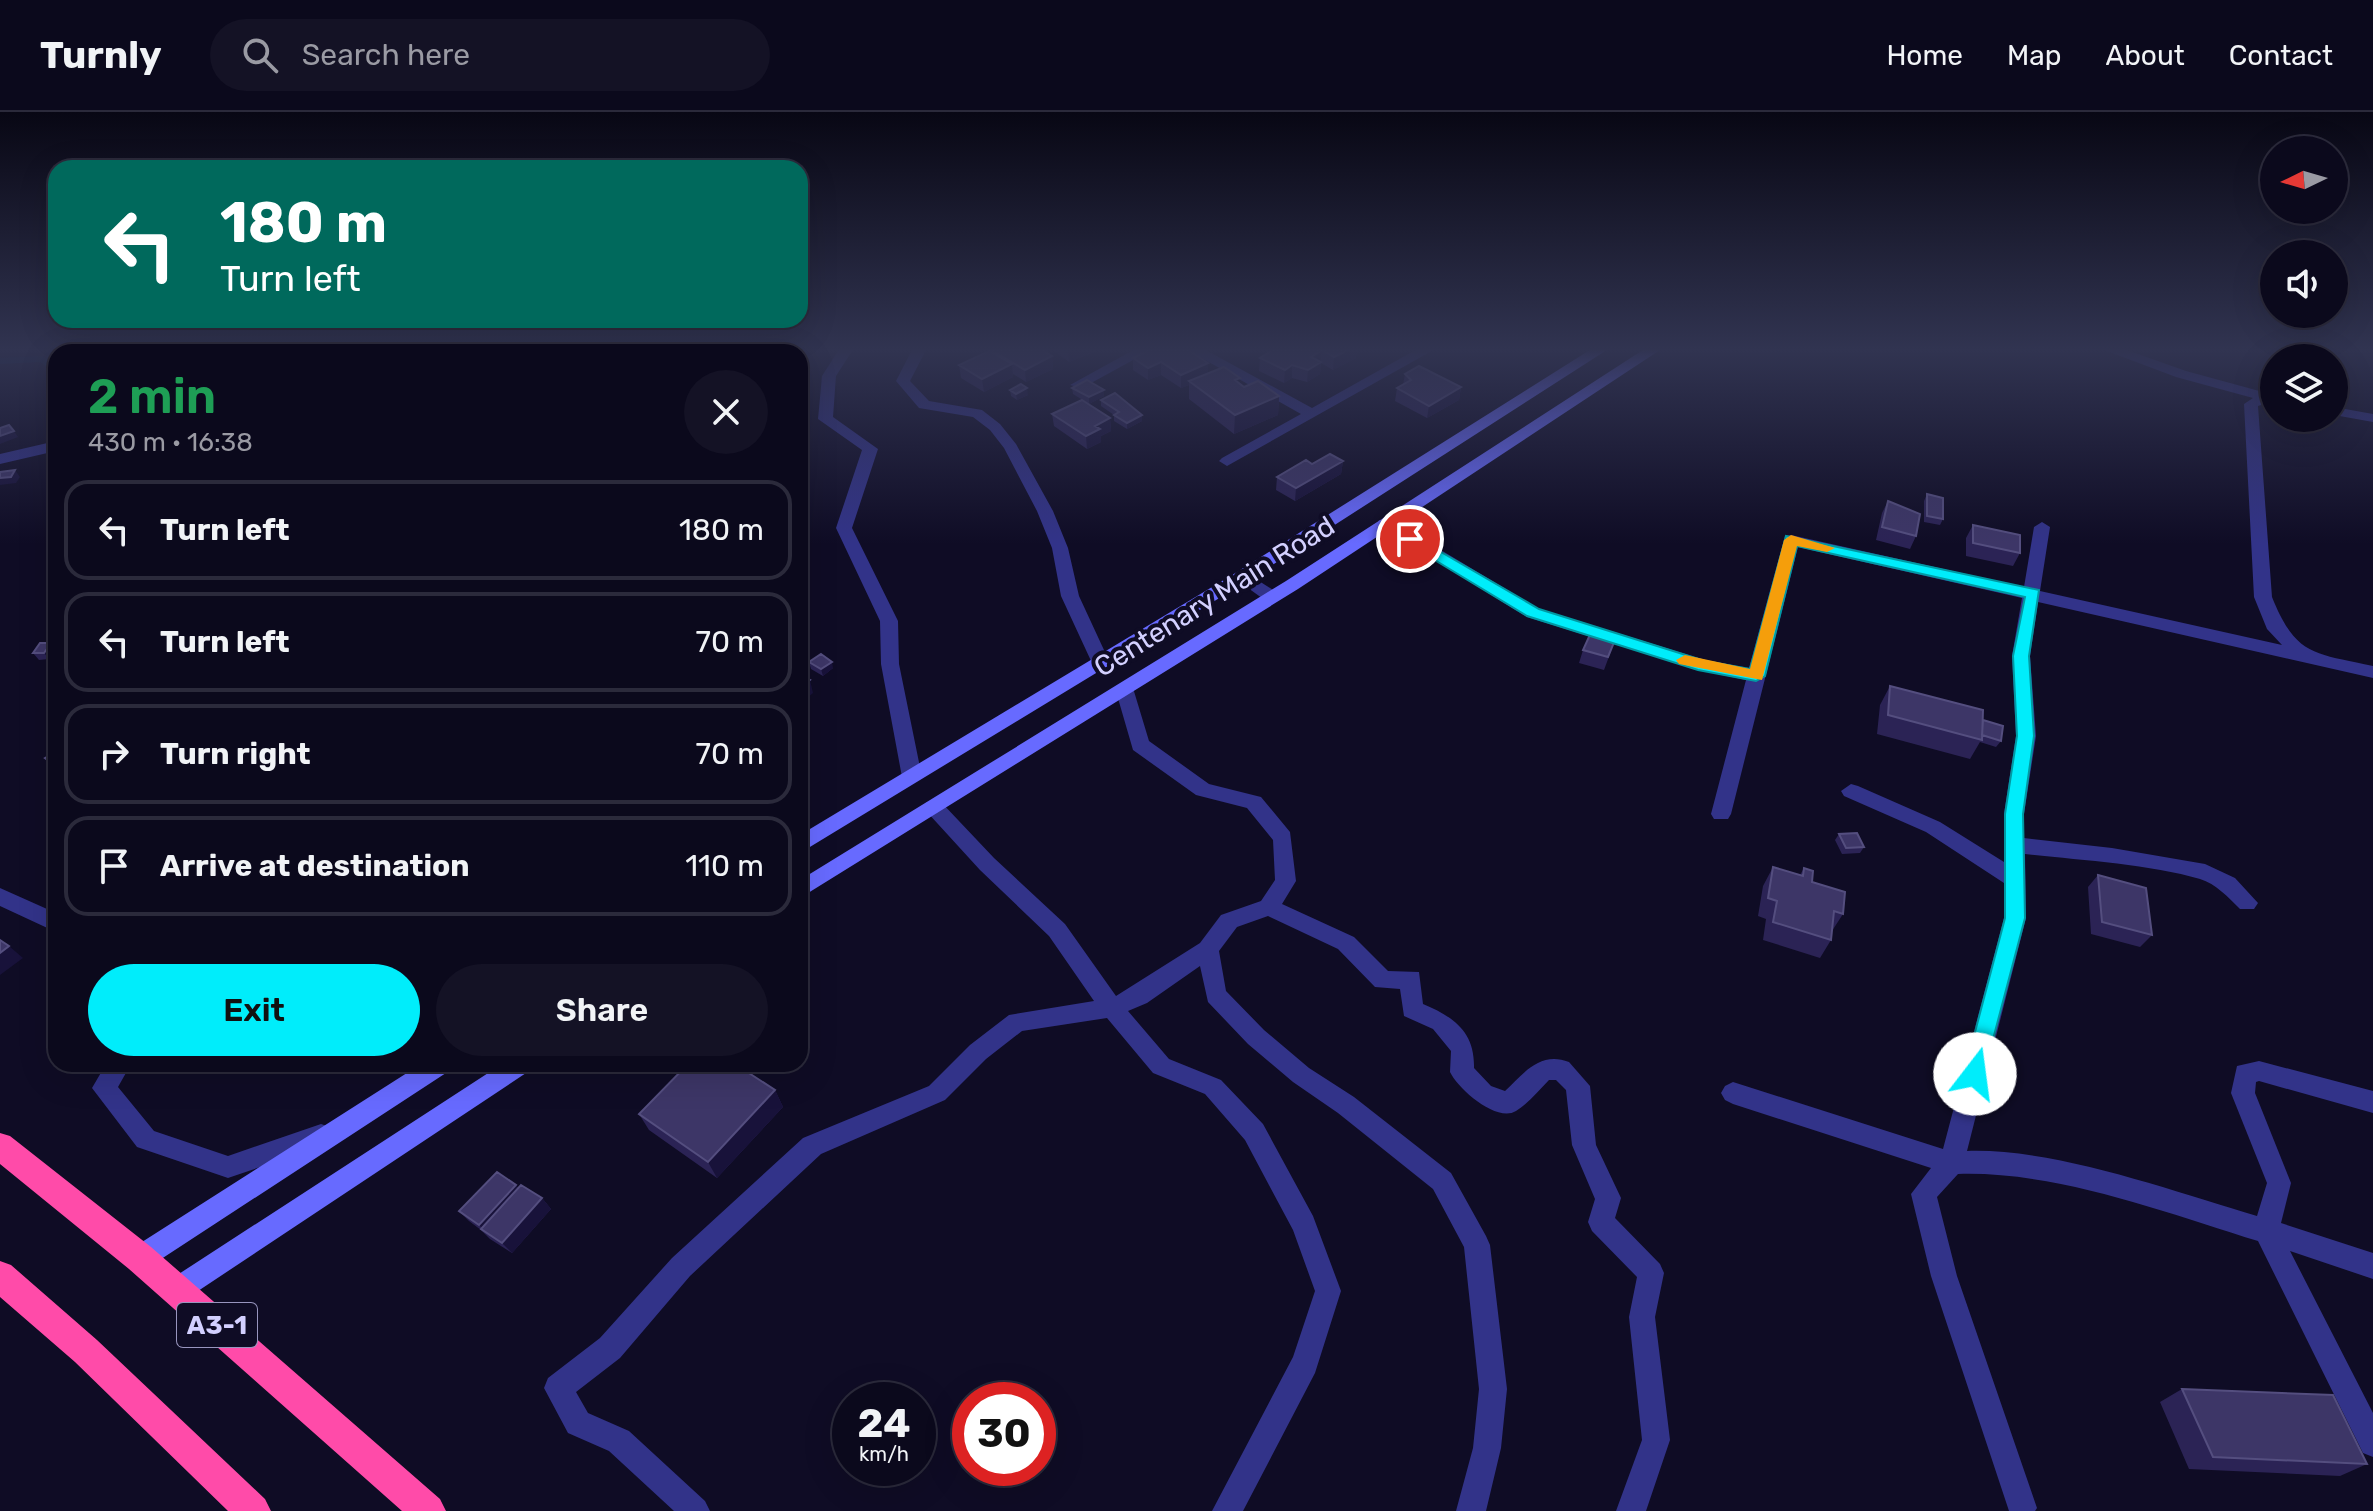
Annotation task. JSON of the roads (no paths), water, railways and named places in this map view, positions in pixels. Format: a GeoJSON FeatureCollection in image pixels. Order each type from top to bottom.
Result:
{"type":"FeatureCollection","features":[{"type":"Feature","properties":{"kind":"highway","name":"A3-1"},"geometry":{"type":"LineString","coordinates":[[0,1146],[140,1258],[428,1511]]}},
{"type":"Feature","properties":{"kind":"highway"},"geometry":{"type":"LineString","coordinates":[[0,1276],[86,1351],[249,1510]]}},
{"type":"Feature","properties":{"kind":"street"},"geometry":{"type":"LineString","coordinates":[[826,413],[825,419],[870,449],[844,528],[889,621],[890,664],[912,777]]}},
{"type":"Feature","properties":{"kind":"street"},"geometry":{"type":"LineString","coordinates":[[977,413],[995,427],[1011,447],[1055,535],[1070,596],[1101,663]]}},
{"type":"Feature","properties":{"kind":"street","name":"Centenary Main Road"},"geometry":{"type":"LineString","coordinates":[[808,840],[1243,576],[1500,413]]}},
{"type":"Feature","properties":{"kind":"street","name":"Centenary Main Road"},"geometry":{"type":"LineString","coordinates":[[808,885],[1272,597],[1555,413]]}},
{"type":"Feature","properties":{"kind":"street"},"geometry":{"type":"LineString","coordinates":[[2252,413],[2263,597],[2276,629],[2302,654]]}},
{"type":"Feature","properties":{"kind":"street"},"geometry":{"type":"LineString","coordinates":[[1227,461],[1313,414]]}},
{"type":"Feature","properties":{"kind":"street"},"geometry":{"type":"LineString","coordinates":[[2348,414],[2373,418]]}},
{"type":"Feature","properties":{"kind":"street"},"geometry":{"type":"LineString","coordinates":[[0,459],[48,448]]}},
{"type":"Feature","properties":{"kind":"street"},"geometry":{"type":"LineString","coordinates":[[1385,524],[1533,613],[1704,666],[1756,676]]}},
{"type":"Feature","properties":{"kind":"street"},"geometry":{"type":"LineString","coordinates":[[2022,1508],[1944,1276],[1924,1194],[1952,1163],[2015,918],[2014,814],[2026,736],[2021,656],[2034,594],[2042,527]]}},
{"type":"Feature","properties":{"kind":"street"},"geometry":{"type":"LineString","coordinates":[[1721,814],[1791,540],[2373,672]]}},
{"type":"Feature","properties":{"kind":"street"},"geometry":{"type":"LineString","coordinates":[[1243,576],[1272,597]]}},
{"type":"Feature","properties":{"kind":"street"},"geometry":{"type":"LineString","coordinates":[[695,1511],[619,1441],[578,1423],[558,1388],[610,1348],[681,1267],[812,1146],[937,1093],[978,1052],[1017,1022],[1112,1008],[1139,996],[1208,949],[1229,921],[1269,907],[1286,881],[1283,838],[1254,802],[1203,790],[1140,745],[1124,688]]}},
{"type":"Feature","properties":{"kind":"street"},"geometry":{"type":"LineString","coordinates":[[1851,791],[1933,827],[2015,879]]}},
{"type":"Feature","properties":{"kind":"street"},"geometry":{"type":"LineString","coordinates":[[934,807],[987,864],[1057,930],[1112,1008],[1161,1066],[1213,1087],[1254,1132],[1304,1225],[1328,1291],[1305,1363],[1227,1511]]}},
{"type":"Feature","properties":{"kind":"street"},"geometry":{"type":"LineString","coordinates":[[2014,845],[2112,856],[2205,872],[2228,884],[2247,903]]}},
{"type":"Feature","properties":{"kind":"street"},"geometry":{"type":"LineString","coordinates":[[0,896],[48,919]]}},
{"type":"Feature","properties":{"kind":"street"},"geometry":{"type":"LineString","coordinates":[[1269,907],[1346,943],[1383,980],[1411,979],[1412,1009],[1441,1022],[1463,1048],[1462,1072],[1483,1094],[1509,1103],[1543,1070],[1561,1069],[1578,1086],[1579,1121],[1586,1162],[1608,1198],[1601,1222],[1651,1273],[1642,1317],[1656,1440],[1631,1511]]}},
{"type":"Feature","properties":{"kind":"street"},"geometry":{"type":"LineString","coordinates":[[1208,949],[1216,995],[1256,1037],[1301,1075],[1346,1105],[1442,1181],[1477,1245],[1493,1389],[1487,1448],[1471,1511]]}},
{"type":"Feature","properties":{"kind":"street"},"geometry":{"type":"LineString","coordinates":[[2373,1102],[2259,1071],[2245,1073],[2243,1093],[2279,1183],[2266,1230],[2373,1443]]}},
{"type":"Feature","properties":{"kind":"street"},"geometry":{"type":"LineString","coordinates":[[114,1072],[104,1088],[146,1139],[228,1167],[343,1127]]}},
{"type":"Feature","properties":{"kind":"street"},"geometry":{"type":"LineString","coordinates":[[140,1258],[429,1072]]}},
{"type":"Feature","properties":{"kind":"street"},"geometry":{"type":"LineString","coordinates":[[177,1290],[509,1072]]}},
{"type":"Feature","properties":{"kind":"street"},"geometry":{"type":"LineString","coordinates":[[1733,1093],[1952,1163],[1984,1160],[2058,1172],[2266,1230],[2373,1266]]}}]}
